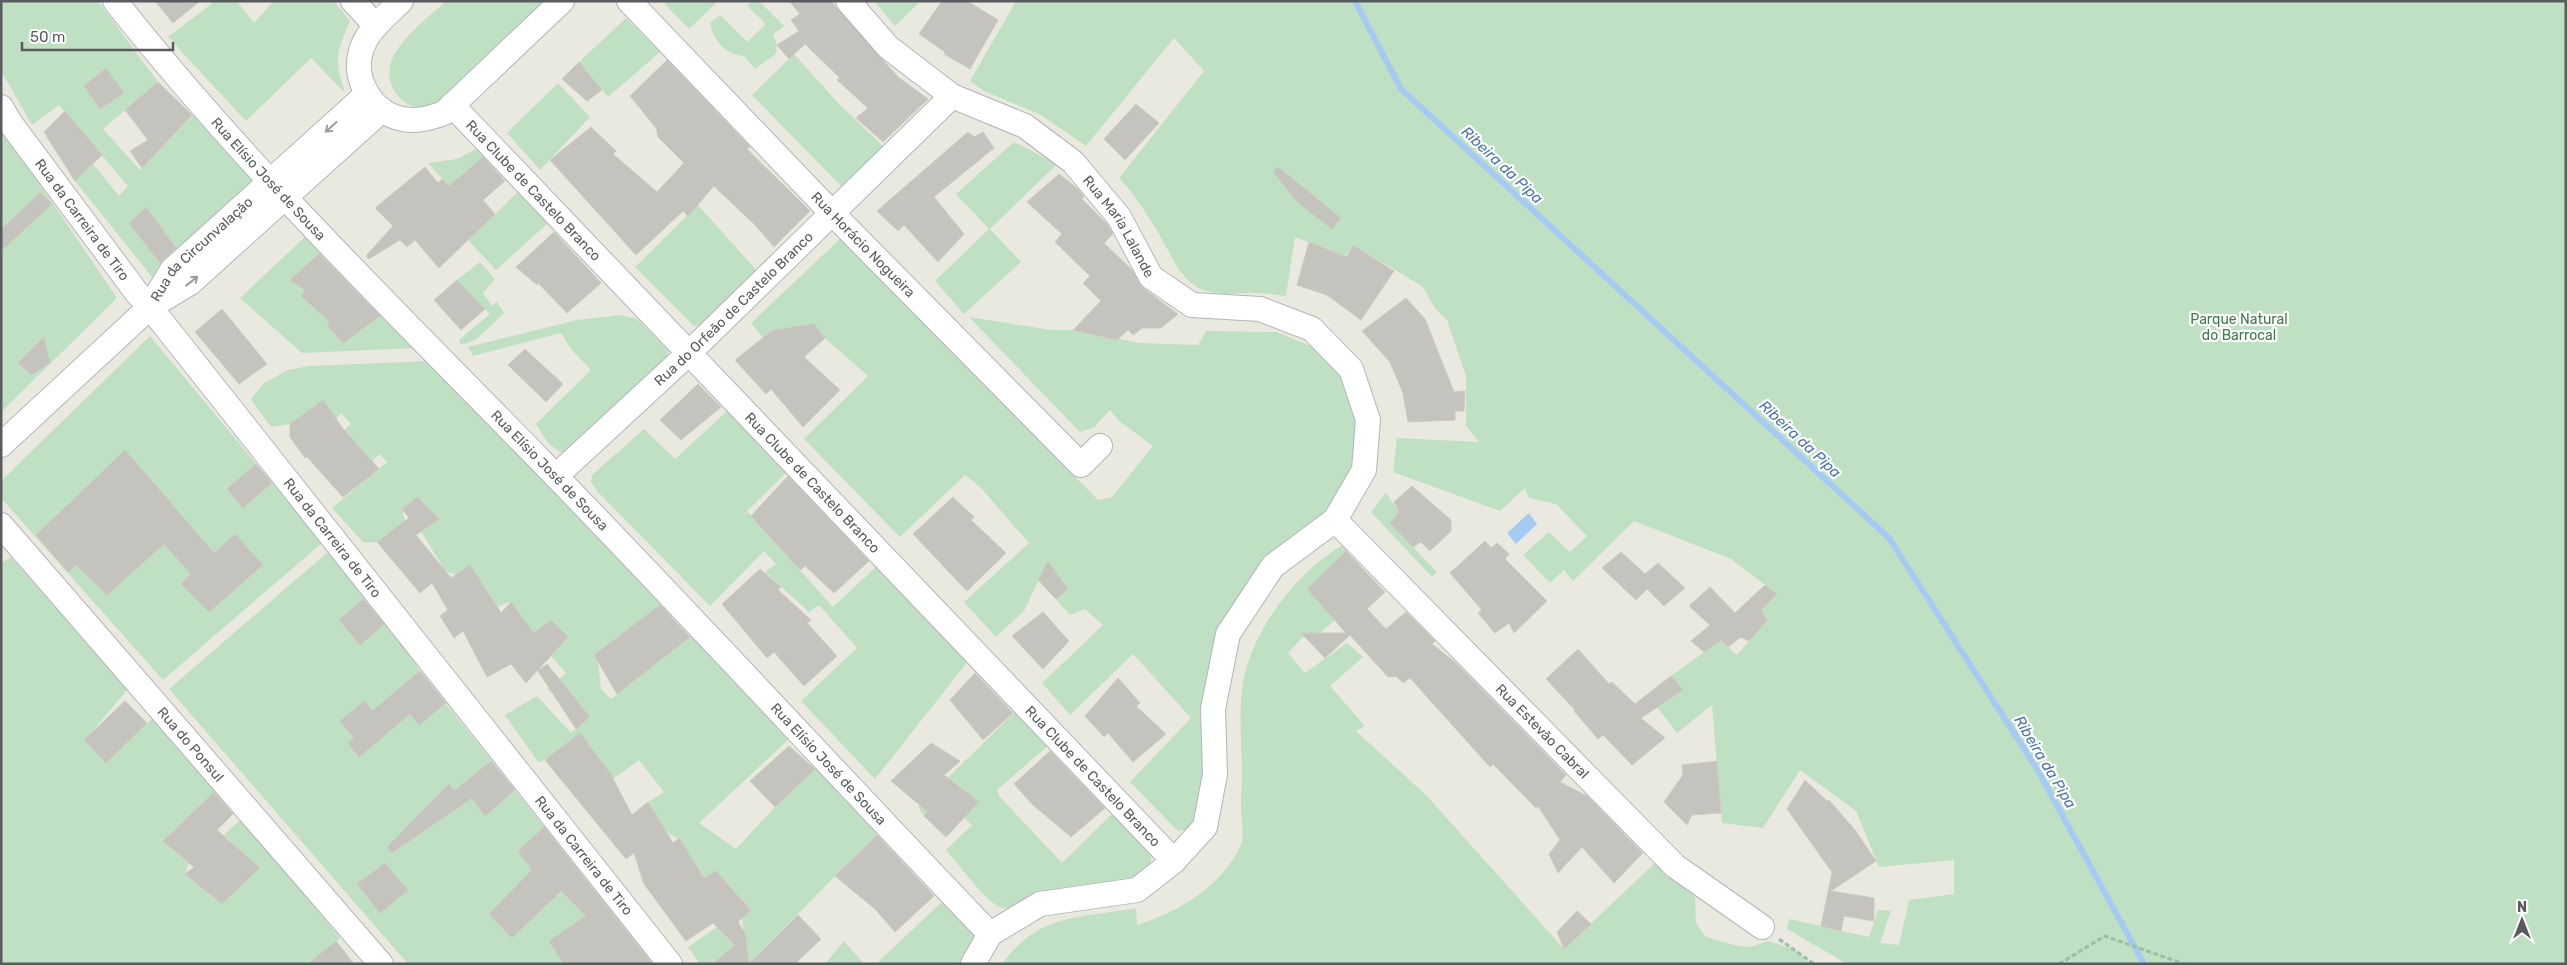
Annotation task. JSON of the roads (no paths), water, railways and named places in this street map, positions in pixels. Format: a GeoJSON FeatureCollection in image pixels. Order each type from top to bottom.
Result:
{"type":"FeatureCollection","features":[{"type":"Feature","properties":{"kind":"street","name":"Rua Elísio José de Sousa"},"geometry":{"type":"LineString","coordinates":[[115,1],[174,75],[278,189],[556,476],[990,934]]}},
{"type":"Feature","properties":{"kind":"street"},"geometry":{"type":"LineString","coordinates":[[353,1],[376,26]]}},
{"type":"Feature","properties":{"kind":"street"},"geometry":{"type":"LineString","coordinates":[[402,1],[369,32],[360,52],[359,74],[374,102],[402,119],[423,120],[444,113],[562,1]]}},
{"type":"Feature","properties":{"kind":"street","name":"Rua Horácio Nogueira"},"geometry":{"type":"LineString","coordinates":[[629,1],[832,214],[1081,465],[1100,446]]}},
{"type":"Feature","properties":{"kind":"street","name":"Rua Maria Lalande"},"geometry":{"type":"LineString","coordinates":[[848,1],[888,47],[952,96],[1025,126],[1073,162],[1119,217],[1152,277],[1192,306],[1260,309],[1312,329],[1351,369],[1368,420],[1364,470],[1335,520]]}},
{"type":"Feature","properties":{"kind":"street","name":"Rua do Orfeão de Castelo Branco"},"geometry":{"type":"LineString","coordinates":[[556,476],[688,354],[952,96]]}},
{"type":"Feature","properties":{"kind":"street","name":"Rua da Circunvalação"},"geometry":{"type":"LineString","coordinates":[[1,445],[150,307],[172,270],[278,189],[374,102]]}},
{"type":"Feature","properties":{"kind":"street","name":"Rua Clube de Castelo Branco"},"geometry":{"type":"LineString","coordinates":[[452,105],[1174,861]]}},
{"type":"Feature","properties":{"kind":"street","name":"Rua da Carreira de Tiro"},"geometry":{"type":"LineString","coordinates":[[1,107],[11,124],[137,293],[670,964]]}},
{"type":"Feature","properties":{"kind":"street"},"geometry":{"type":"LineString","coordinates":[[973,964],[990,934],[1040,904],[1138,890],[1174,861],[1205,827],[1216,774],[1213,708],[1228,634],[1274,566],[1335,520]]}},
{"type":"Feature","properties":{"kind":"street","name":"Rua Estevão Cabral"},"geometry":{"type":"LineString","coordinates":[[1335,520],[1675,866],[1762,927]]}},
{"type":"Feature","properties":{"kind":"street","name":"Rua do Ponsul"},"geometry":{"type":"LineString","coordinates":[[1,525],[382,964]]}},
{"type":"Feature","properties":{"kind":"water"},"geometry":{"type":"Polygon","coordinates":[[[1529,513],[1537,524],[1516,544],[1507,533],[1529,513]]]}},
{"type":"Feature","properties":{"kind":"waterway","name":"Ribeira da Pipa"},"geometry":{"type":"LineString","coordinates":[[1355,1],[1401,89],[1889,538],[2037,769],[2144,964]]}},
{"type":"Feature","properties":{"kind":"park label","name":"Parque Natural do Barrocal"},"geometry":{"type":"Point","coordinates":[2239,328]}}]}
